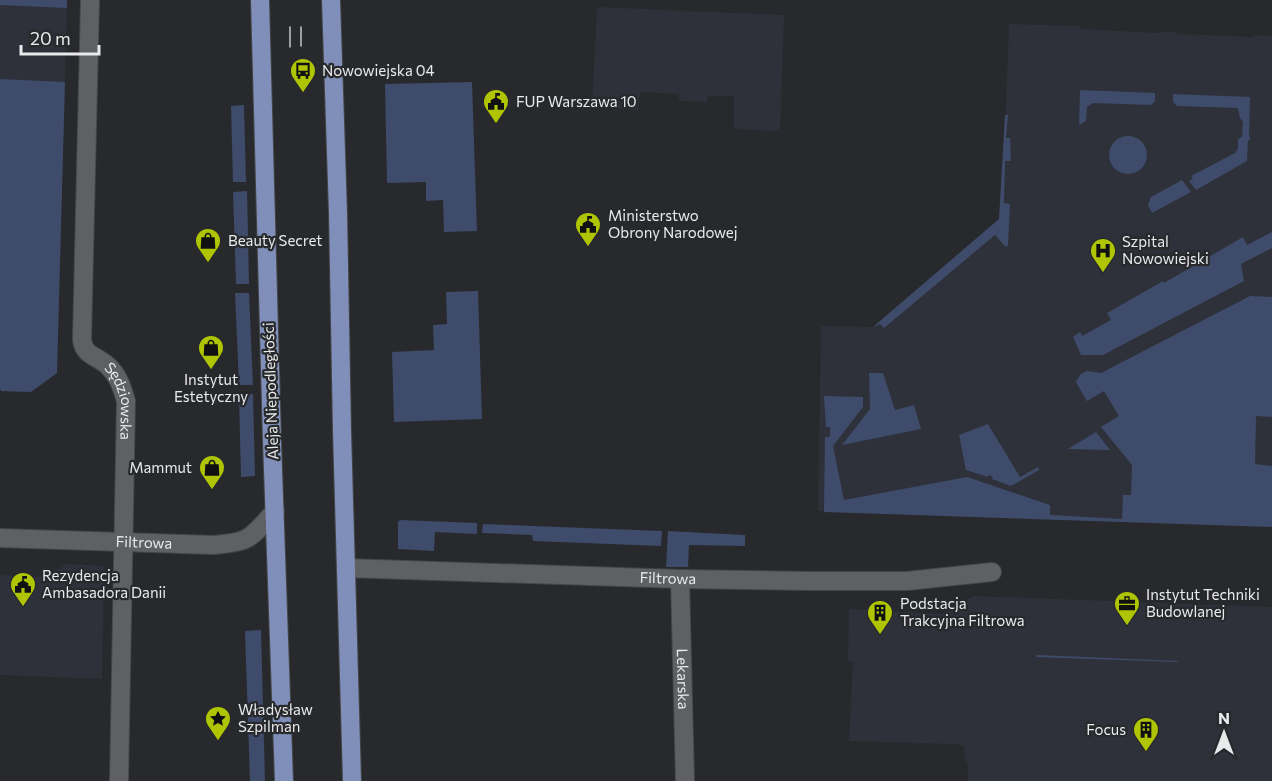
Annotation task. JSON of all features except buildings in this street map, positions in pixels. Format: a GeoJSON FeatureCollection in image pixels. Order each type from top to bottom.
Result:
{"type":"FeatureCollection","features":[{"type":"Feature","properties":{"kind":"main road","name":"Aleja Niepodległości"},"geometry":{"type":"LineString","coordinates":[[260,0],[285,781]]}},
{"type":"Feature","properties":{"kind":"main road"},"geometry":{"type":"LineString","coordinates":[[331,0],[352,781]]}},
{"type":"Feature","properties":{"kind":"street","name":"Sędziowska"},"geometry":{"type":"LineString","coordinates":[[90,0],[81,339],[82,346],[88,353],[107,365],[118,378],[126,401],[118,781]]}},
{"type":"Feature","properties":{"kind":"street","name":"Filtrowa"},"geometry":{"type":"LineString","coordinates":[[0,538],[236,544],[252,536],[276,511]]}},
{"type":"Feature","properties":{"kind":"street","name":"Filtrowa"},"geometry":{"type":"LineString","coordinates":[[346,568],[680,579],[908,581],[992,572]]}},
{"type":"Feature","properties":{"kind":"street","name":"Lekarska"},"geometry":{"type":"LineString","coordinates":[[680,579],[685,781]]}},
{"type":"Feature","properties":{"kind":"shaded area"},"geometry":{"type":"Polygon","coordinates":[[[0,0],[67,0],[57,373],[31,392],[1,391],[0,388],[0,0]]]}},
{"type":"Feature","properties":{"kind":"shaded area"},"geometry":{"type":"Polygon","coordinates":[[[0,0],[67,0],[67,8],[0,5],[0,0]]]}},
{"type":"Feature","properties":{"kind":"shaded area"},"geometry":{"type":"Polygon","coordinates":[[[597,7],[784,15],[780,131],[734,129],[734,96],[708,96],[707,102],[679,101],[679,94],[640,92],[638,110],[592,108],[597,7]]]}},
{"type":"Feature","properties":{"kind":"shaded area","name":"Szpital Nowowiejski"},"geometry":{"type":"Polygon","coordinates":[[[1009,24],[1079,26],[1080,29],[1176,32],[1177,34],[1272,36],[1272,527],[818,511],[821,326],[873,327],[999,219],[1009,24]]]}},
{"type":"Feature","properties":{"kind":"shaded area"},"geometry":{"type":"Polygon","coordinates":[[[0,79],[65,82],[57,373],[31,392],[1,391],[0,388],[0,79]]]}},
{"type":"Feature","properties":{"kind":"shaded area"},"geometry":{"type":"Polygon","coordinates":[[[472,82],[477,231],[444,232],[443,200],[426,201],[426,182],[387,183],[385,84],[472,82]]]}},
{"type":"Feature","properties":{"kind":"shaded area"},"geometry":{"type":"Polygon","coordinates":[[[1080,90],[1155,93],[1155,101],[1151,105],[1093,103],[1087,107],[1086,121],[1079,125],[1080,90]]]}},
{"type":"Feature","properties":{"kind":"shaded area"},"geometry":{"type":"Polygon","coordinates":[[[1173,94],[1250,97],[1249,137],[1251,138],[1248,141],[1247,161],[1196,190],[1189,181],[1193,179],[1191,176],[1235,153],[1238,148],[1238,139],[1242,137],[1243,122],[1238,108],[1177,106],[1173,102],[1173,94]]]}},
{"type":"Feature","properties":{"kind":"shaded area"},"geometry":{"type":"Polygon","coordinates":[[[244,105],[246,182],[233,182],[231,106],[244,105]]]}},
{"type":"Feature","properties":{"kind":"shaded area"},"geometry":{"type":"Polygon","coordinates":[[[1005,115],[1008,115],[1006,138],[1010,138],[1011,161],[1005,161],[1004,203],[1010,204],[1008,245],[1006,247],[995,235],[884,328],[880,324],[873,327],[999,219],[1005,115]]]}},
{"type":"Feature","properties":{"kind":"shaded area"},"geometry":{"type":"Polygon","coordinates":[[[1128,136],[1141,142],[1147,155],[1141,168],[1128,174],[1115,168],[1109,155],[1115,142],[1128,136]]]}},
{"type":"Feature","properties":{"kind":"shaded area"},"geometry":{"type":"Polygon","coordinates":[[[1182,180],[1191,192],[1152,213],[1148,205],[1151,197],[1182,180]]]}},
{"type":"Feature","properties":{"kind":"shaded area"},"geometry":{"type":"Polygon","coordinates":[[[247,191],[249,284],[236,284],[233,192],[247,191]]]}},
{"type":"Feature","properties":{"kind":"shaded area"},"geometry":{"type":"Polygon","coordinates":[[[1272,232],[1272,248],[1241,264],[1244,281],[1103,355],[1081,355],[1073,337],[1080,332],[1082,336],[1111,320],[1107,313],[1243,237],[1247,245],[1272,232]]]}},
{"type":"Feature","properties":{"kind":"shaded area"},"geometry":{"type":"Polygon","coordinates":[[[478,291],[482,419],[394,422],[392,352],[434,350],[433,325],[447,324],[446,292],[478,291]]]}},
{"type":"Feature","properties":{"kind":"shaded area"},"geometry":{"type":"Polygon","coordinates":[[[235,293],[249,293],[253,385],[239,385],[235,293]]]}},
{"type":"Feature","properties":{"kind":"shaded area"},"geometry":{"type":"Polygon","coordinates":[[[1250,296],[1272,297],[1272,417],[1256,416],[1255,464],[1272,466],[1272,527],[824,512],[825,437],[830,437],[830,427],[826,427],[824,396],[863,397],[863,407],[833,446],[844,500],[967,477],[1050,505],[1050,515],[1122,519],[1123,495],[1131,495],[1132,465],[1101,427],[1119,416],[1104,391],[1087,401],[1076,381],[1081,374],[1087,371],[1101,373],[1250,296]]]}},
{"type":"Feature","properties":{"kind":"shaded area"},"geometry":{"type":"Polygon","coordinates":[[[869,373],[883,373],[895,410],[914,405],[921,429],[842,445],[870,409],[869,373]]]}},
{"type":"Feature","properties":{"kind":"shaded area"},"geometry":{"type":"Polygon","coordinates":[[[253,394],[255,476],[241,477],[239,395],[253,394]]]}},
{"type":"Feature","properties":{"kind":"shaded area"},"geometry":{"type":"Polygon","coordinates":[[[988,424],[1020,477],[1038,467],[1039,470],[1011,486],[992,479],[993,477],[989,475],[988,477],[966,470],[959,435],[988,424]]]}},
{"type":"Feature","properties":{"kind":"shaded area"},"geometry":{"type":"Polygon","coordinates":[[[1096,432],[1110,450],[1068,449],[1096,432]]]}},
{"type":"Feature","properties":{"kind":"shaded area"},"geometry":{"type":"Polygon","coordinates":[[[400,520],[477,523],[477,534],[435,532],[434,551],[398,549],[398,522],[400,520]]]}},
{"type":"Feature","properties":{"kind":"shaded area"},"geometry":{"type":"Polygon","coordinates":[[[483,524],[662,531],[661,546],[533,541],[532,535],[482,533],[483,524]]]}},
{"type":"Feature","properties":{"kind":"shaded area"},"geometry":{"type":"Polygon","coordinates":[[[668,531],[745,535],[745,546],[689,545],[688,567],[666,567],[668,531]]]}},
{"type":"Feature","properties":{"kind":"shaded area"},"geometry":{"type":"Polygon","coordinates":[[[67,564],[104,566],[102,679],[0,675],[0,575],[56,578],[57,570],[67,564]]]}},
{"type":"Feature","properties":{"kind":"shaded area"},"geometry":{"type":"Polygon","coordinates":[[[973,596],[1272,607],[1272,781],[968,781],[968,763],[964,746],[849,741],[853,661],[848,661],[849,609],[942,614],[973,596]]]}},
{"type":"Feature","properties":{"kind":"shaded area"},"geometry":{"type":"Polygon","coordinates":[[[261,630],[265,781],[250,781],[245,631],[261,630]]]}},
{"type":"Feature","properties":{"kind":"shaded area"},"geometry":{"type":"Polygon","coordinates":[[[1037,655],[1178,661],[1036,657],[1037,655]]]}},
{"type":"Feature","properties":{"kind":"tram line"},"geometry":{"type":"LineString","coordinates":[[290,27],[290,47]]}},
{"type":"Feature","properties":{"kind":"tram line"},"geometry":{"type":"LineString","coordinates":[[301,27],[301,46]]}},
{"type":"Feature","properties":{"kind":"place","name":"Nowowiejska 04"},"geometry":{"type":"Point","coordinates":[303,94]}},
{"type":"Feature","properties":{"kind":"place","name":"FUP Warszawa 10"},"geometry":{"type":"Point","coordinates":[496,125]}},
{"type":"Feature","properties":{"kind":"place","name":"Ministerstwo Obrony Narodowej"},"geometry":{"type":"Point","coordinates":[588,248]}},
{"type":"Feature","properties":{"kind":"place","name":"Beauty Secret"},"geometry":{"type":"Point","coordinates":[208,264]}},
{"type":"Feature","properties":{"kind":"place","name":"Szpital Nowowiejski"},"geometry":{"type":"Point","coordinates":[1103,274]}},
{"type":"Feature","properties":{"kind":"place","name":"Instytut Estetyczny"},"geometry":{"type":"Point","coordinates":[211,371]}},
{"type":"Feature","properties":{"kind":"place","name":"Mammut"},"geometry":{"type":"Point","coordinates":[212,491]}},
{"type":"Feature","properties":{"kind":"place","name":"Rezydencja Ambasadora Danii"},"geometry":{"type":"Point","coordinates":[23,608]}},
{"type":"Feature","properties":{"kind":"place","name":"Instytut Techniki Budowlanej"},"geometry":{"type":"Point","coordinates":[1127,627]}},
{"type":"Feature","properties":{"kind":"place","name":"Podstacja Trakcyjna Filtrowa"},"geometry":{"type":"Point","coordinates":[880,636]}},
{"type":"Feature","properties":{"kind":"place","name":"Władysław Szpilman"},"geometry":{"type":"Point","coordinates":[218,742]}},
{"type":"Feature","properties":{"kind":"place","name":"Focus"},"geometry":{"type":"Point","coordinates":[1146,753]}}]}
